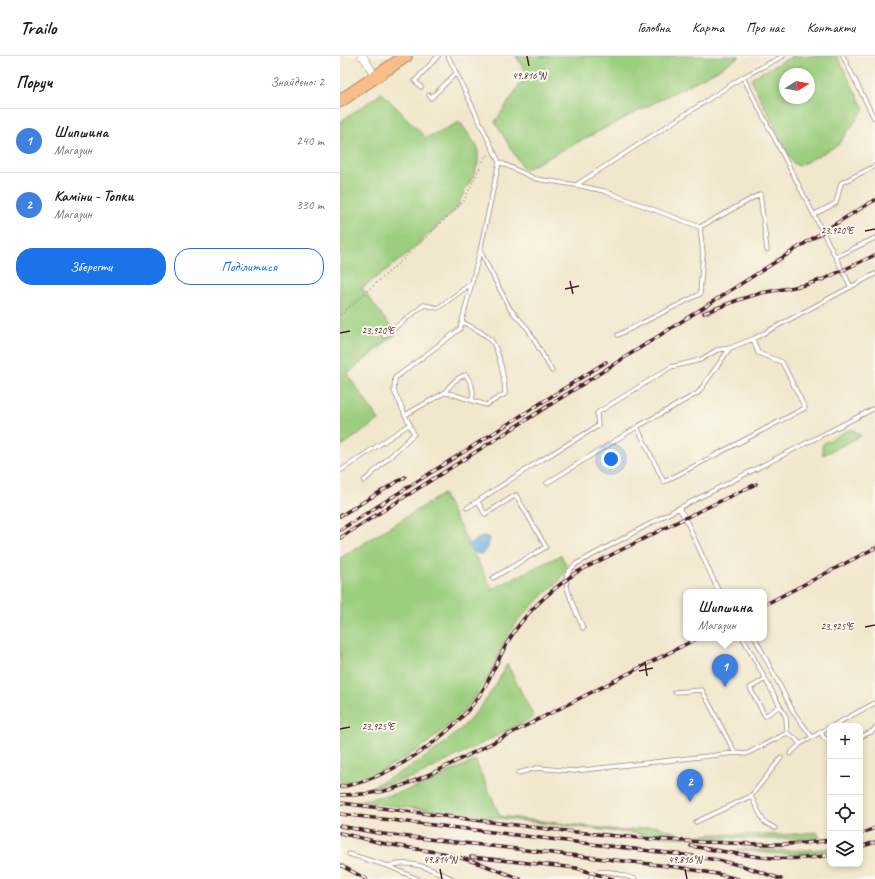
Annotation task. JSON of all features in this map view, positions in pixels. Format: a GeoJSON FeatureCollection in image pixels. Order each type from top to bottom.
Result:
{"type":"FeatureCollection","features":[{"type":"Feature","properties":{"kind":"highway"},"geometry":{"type":"LineString","coordinates":[[340,101],[406,56]]}},
{"type":"Feature","properties":{"kind":"street"},"geometry":{"type":"LineString","coordinates":[[361,56],[363,56],[375,76]]}},
{"type":"Feature","properties":{"kind":"lane"},"geometry":{"type":"LineString","coordinates":[[420,87],[415,81],[438,56]]}},
{"type":"Feature","properties":{"kind":"lane"},"geometry":{"type":"LineString","coordinates":[[364,481],[414,434],[394,391],[395,378],[460,329],[480,251],[499,162],[448,56]]}},
{"type":"Feature","properties":{"kind":"lane"},"geometry":{"type":"LineString","coordinates":[[576,185],[743,77],[783,56]]}},
{"type":"Feature","properties":{"kind":"lane"},"geometry":{"type":"LineString","coordinates":[[842,56],[874,118]]}},
{"type":"Feature","properties":{"kind":"lane"},"geometry":{"type":"LineString","coordinates":[[428,95],[431,98],[456,73]]}},
{"type":"Feature","properties":{"kind":"lane"},"geometry":{"type":"LineString","coordinates":[[743,77],[851,287]]}},
{"type":"Feature","properties":{"kind":"lane"},"geometry":{"type":"LineString","coordinates":[[499,162],[536,179],[604,191],[700,226],[760,194],[767,250]]}},
{"type":"Feature","properties":{"kind":"lane"},"geometry":{"type":"LineString","coordinates":[[814,214],[836,204],[841,183],[875,166]]}},
{"type":"Feature","properties":{"kind":"lane"},"geometry":{"type":"LineString","coordinates":[[618,335],[700,294],[703,253],[700,226]]}},
{"type":"Feature","properties":{"kind":"lane"},"geometry":{"type":"LineString","coordinates":[[836,257],[875,238]]}},
{"type":"Feature","properties":{"kind":"lane"},"geometry":{"type":"LineString","coordinates":[[480,251],[510,309],[528,329],[552,371]]}},
{"type":"Feature","properties":{"kind":"lane"},"geometry":{"type":"LineString","coordinates":[[467,508],[533,465],[598,426],[597,413],[671,367],[700,360],[716,350],[730,348],[753,339],[875,274]]}},
{"type":"Feature","properties":{"kind":"lane"},"geometry":{"type":"LineString","coordinates":[[384,336],[424,306],[438,308],[472,283]]}},
{"type":"Feature","properties":{"kind":"lane"},"geometry":{"type":"LineString","coordinates":[[444,393],[452,394],[486,405],[505,394],[505,382],[499,359],[492,341],[477,329],[462,322]]}},
{"type":"Feature","properties":{"kind":"lane"},"geometry":{"type":"LineString","coordinates":[[637,427],[664,482],[805,408],[782,362],[758,353],[753,339]]}},
{"type":"Feature","properties":{"kind":"lane"},"geometry":{"type":"LineString","coordinates":[[547,483],[637,427],[698,393],[730,348]]}},
{"type":"Feature","properties":{"kind":"lane"},"geometry":{"type":"LineString","coordinates":[[405,414],[444,393],[452,383],[461,376],[466,375],[472,385],[472,400]]}},
{"type":"Feature","properties":{"kind":"lane"},"geometry":{"type":"LineString","coordinates":[[583,628],[572,602],[566,580],[569,570],[576,564],[679,508],[875,408]]}},
{"type":"Feature","properties":{"kind":"lane"},"geometry":{"type":"LineString","coordinates":[[340,471],[410,424]]}},
{"type":"Feature","properties":{"kind":"lane"},"geometry":{"type":"LineString","coordinates":[[478,502],[485,514],[516,495],[546,547],[493,578]]}},
{"type":"Feature","properties":{"kind":"lane"},"geometry":{"type":"LineString","coordinates":[[679,508],[718,589]]}},
{"type":"Feature","properties":{"kind":"lane"},"geometry":{"type":"LineString","coordinates":[[745,641],[786,717],[787,733]]}},
{"type":"Feature","properties":{"kind":"lane"},"geometry":{"type":"LineString","coordinates":[[757,641],[794,713],[812,737]]}},
{"type":"Feature","properties":{"kind":"lane"},"geometry":{"type":"LineString","coordinates":[[765,679],[750,688],[765,716],[780,706]]}},
{"type":"Feature","properties":{"kind":"lane"},"geometry":{"type":"LineString","coordinates":[[675,692],[702,690],[735,754]]}},
{"type":"Feature","properties":{"kind":"lane"},"geometry":{"type":"LineString","coordinates":[[838,723],[875,703]]}},
{"type":"Feature","properties":{"kind":"lane"},"geometry":{"type":"LineString","coordinates":[[863,735],[875,728]]}},
{"type":"Feature","properties":{"kind":"lane"},"geometry":{"type":"LineString","coordinates":[[790,754],[800,744],[827,729]]}},
{"type":"Feature","properties":{"kind":"lane"},"geometry":{"type":"LineString","coordinates":[[821,732],[823,737],[827,740]]}},
{"type":"Feature","properties":{"kind":"lane"},"geometry":{"type":"LineString","coordinates":[[787,733],[795,738],[800,744]]}},
{"type":"Feature","properties":{"kind":"lane"},"geometry":{"type":"LineString","coordinates":[[518,773],[537,768],[574,771],[746,754],[787,733]]}},
{"type":"Feature","properties":{"kind":"lane"},"geometry":{"type":"LineString","coordinates":[[696,822],[750,796],[781,758]]}},
{"type":"Feature","properties":{"kind":"lane"},"geometry":{"type":"LineString","coordinates":[[750,796],[764,822],[775,828]]}},
{"type":"Feature","properties":{"kind":"lane"},"geometry":{"type":"LineString","coordinates":[[349,854],[388,866],[418,879]]}},
{"type":"Feature","properties":{"kind":"lane"},"geometry":{"type":"LineString","coordinates":[[388,866],[404,863],[415,864],[427,867],[452,879]]}},
{"type":"Feature","properties":{"kind":"lane"},"geometry":{"type":"LineString","coordinates":[[590,879],[594,873],[609,872],[635,879]]}},
{"type":"Feature","properties":{"kind":"path"},"geometry":{"type":"LineString","coordinates":[[340,315],[399,263],[464,201],[485,157],[494,152]]}},
{"type":"Feature","properties":{"kind":"green space"},"geometry":{"type":"Polygon","coordinates":[[[516,56],[740,56],[714,72],[524,170],[495,122],[527,74],[516,56]]]}},
{"type":"Feature","properties":{"kind":"green space"},"geometry":{"type":"Polygon","coordinates":[[[793,56],[837,56],[864,109],[838,145],[799,166],[793,163],[751,80],[753,77],[793,56]]]}},
{"type":"Feature","properties":{"kind":"green space"},"geometry":{"type":"Polygon","coordinates":[[[382,93],[426,138],[460,122],[478,148],[478,163],[473,177],[457,208],[405,256],[362,288],[396,334],[347,374],[379,420],[340,447],[340,122],[382,93]]]}},
{"type":"Feature","properties":{"kind":"green space"},"geometry":{"type":"Polygon","coordinates":[[[848,430],[854,430],[861,436],[823,455],[822,447],[824,443],[848,430]]]}},
{"type":"Feature","properties":{"kind":"green space"},"geometry":{"type":"Polygon","coordinates":[[[443,494],[492,589],[561,555],[567,566],[559,581],[531,607],[515,625],[504,643],[489,676],[478,693],[451,723],[418,750],[400,761],[364,778],[340,784],[340,558],[443,494]]]}},
{"type":"Feature","properties":{"kind":"green space"},"geometry":{"type":"Polygon","coordinates":[[[507,664],[534,717],[417,776],[368,788],[412,766],[450,739],[481,706],[495,686],[507,664]]]}},
{"type":"Feature","properties":{"kind":"green space"},"geometry":{"type":"Polygon","coordinates":[[[475,760],[500,816],[625,831],[656,826],[688,837],[665,837],[358,801],[394,794],[421,786],[475,760]]]}},
{"type":"Feature","properties":{"kind":"green space"},"geometry":{"type":"Polygon","coordinates":[[[817,832],[820,838],[771,839],[689,837],[710,834],[783,835],[817,832]]]}},
{"type":"Feature","properties":{"kind":"green space"},"geometry":{"type":"Polygon","coordinates":[[[827,848],[827,852],[795,854],[737,849],[796,850],[827,848]]]}},
{"type":"Feature","properties":{"kind":"water"},"geometry":{"type":"Polygon","coordinates":[[[483,536],[488,537],[488,547],[482,554],[475,553],[468,545],[483,536]]]}},
{"type":"Feature","properties":{"kind":"railway"},"geometry":{"type":"LineString","coordinates":[[340,538],[875,200]]}},
{"type":"Feature","properties":{"kind":"railway"},"geometry":{"type":"LineString","coordinates":[[704,313],[761,293],[805,285],[824,279],[875,255]]}},
{"type":"Feature","properties":{"kind":"railway"},"geometry":{"type":"LineString","coordinates":[[340,530],[606,362]]}},
{"type":"Feature","properties":{"kind":"railway"},"geometry":{"type":"LineString","coordinates":[[340,516],[405,477]]}},
{"type":"Feature","properties":{"kind":"railway"},"geometry":{"type":"LineString","coordinates":[[340,787],[379,775],[398,766],[435,741],[452,726],[479,696],[515,630],[539,602],[567,579],[577,572],[756,484]]}},
{"type":"Feature","properties":{"kind":"railway"},"geometry":{"type":"LineString","coordinates":[[767,603],[875,548]]}},
{"type":"Feature","properties":{"kind":"railway"},"geometry":{"type":"LineString","coordinates":[[340,795],[386,791],[417,780],[692,641]]}},
{"type":"Feature","properties":{"kind":"railway"},"geometry":{"type":"LineString","coordinates":[[340,803],[612,836],[703,842],[766,844],[827,840]]}},
{"type":"Feature","properties":{"kind":"railway"},"geometry":{"type":"LineString","coordinates":[[340,814],[693,856]]}},
{"type":"Feature","properties":{"kind":"railway"},"geometry":{"type":"LineString","coordinates":[[340,826],[383,834],[677,867],[738,879]]}},
{"type":"Feature","properties":{"kind":"railway"},"geometry":{"type":"LineString","coordinates":[[863,833],[875,828]]}},
{"type":"Feature","properties":{"kind":"railway"},"geometry":{"type":"LineString","coordinates":[[340,833],[386,844],[448,854],[484,865],[520,879]]}},
{"type":"Feature","properties":{"kind":"railway"},"geometry":{"type":"LineString","coordinates":[[863,846],[875,842]]}},
{"type":"Feature","properties":{"kind":"railway"},"geometry":{"type":"LineString","coordinates":[[691,846],[760,857],[795,859],[827,856]]}},
{"type":"Feature","properties":{"kind":"railway"},"geometry":{"type":"LineString","coordinates":[[689,856],[718,860],[743,866],[781,879]]}},
{"type":"Feature","properties":{"kind":"railway"},"geometry":{"type":"LineString","coordinates":[[471,857],[576,868],[613,879]]}},
{"type":"Feature","properties":{"kind":"railway"},"geometry":{"type":"LineString","coordinates":[[340,865],[366,879]]}},
{"type":"Feature","properties":{"kind":"place","name":"Шипшина"},"geometry":{"type":"Point","coordinates":[725,687]}},
{"type":"Feature","properties":{"kind":"place","name":"Каміни - Топки"},"geometry":{"type":"Point","coordinates":[690,802]}}]}
